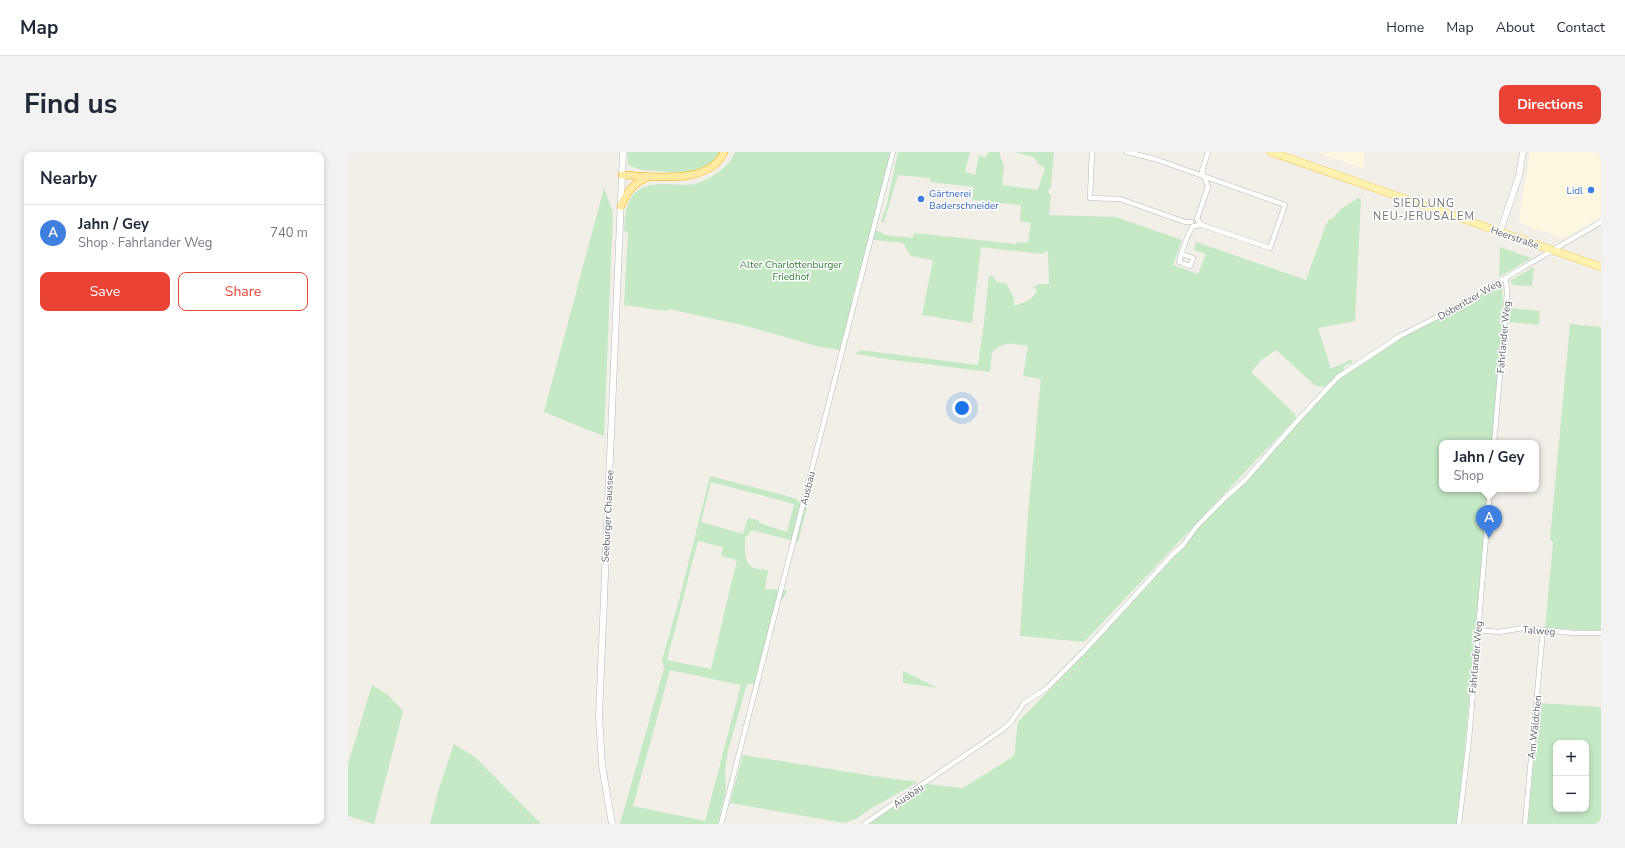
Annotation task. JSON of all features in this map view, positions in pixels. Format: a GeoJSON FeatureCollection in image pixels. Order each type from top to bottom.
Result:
{"type":"FeatureCollection","features":[{"type":"Feature","properties":{"kind":"highway"},"geometry":{"type":"LineString","coordinates":[[622,175],[687,176],[704,172],[715,165],[724,152]]}},
{"type":"Feature","properties":{"kind":"highway"},"geometry":{"type":"LineString","coordinates":[[621,206],[627,193],[635,184],[643,179],[655,176]]}},
{"type":"Feature","properties":{"kind":"main road","name":"Seeburger Chaussee"},"geometry":{"type":"LineString","coordinates":[[612,824],[602,765],[600,696],[623,152]]}},
{"type":"Feature","properties":{"kind":"main road","name":"Heerstraße"},"geometry":{"type":"LineString","coordinates":[[1271,152],[1601,267]]}},
{"type":"Feature","properties":{"kind":"main road"},"geometry":{"type":"LineString","coordinates":[[1500,232],[1520,176],[1523,152]]}},
{"type":"Feature","properties":{"kind":"street","name":"Ausbau"},"geometry":{"type":"LineString","coordinates":[[720,824],[894,152]]}},
{"type":"Feature","properties":{"kind":"street"},"geometry":{"type":"LineString","coordinates":[[1092,152],[1090,198],[1120,199],[1197,226],[1199,224],[1270,248],[1285,205],[1155,159],[1127,152]]}},
{"type":"Feature","properties":{"kind":"street"},"geometry":{"type":"LineString","coordinates":[[1182,254],[1193,219],[1197,218],[1208,188],[1202,168],[1208,152]]}},
{"type":"Feature","properties":{"kind":"street"},"geometry":{"type":"LineString","coordinates":[[1197,218],[1199,224]]}},
{"type":"Feature","properties":{"kind":"street","name":"Döberitzer Weg"},"geometry":{"type":"LineString","coordinates":[[1024,703],[1046,689],[1083,652],[1171,556],[1183,545],[1197,526],[1244,481],[1338,377],[1392,340],[1430,321],[1601,222]]}},
{"type":"Feature","properties":{"kind":"street","name":"Fahrlander Weg"},"geometry":{"type":"LineString","coordinates":[[1494,440],[1507,294],[1506,278]]}},
{"type":"Feature","properties":{"kind":"street","name":"Fahrlander Weg"},"geometry":{"type":"LineString","coordinates":[[1460,824],[1469,739],[1490,492]]}},
{"type":"Feature","properties":{"kind":"street","name":"Talweg"},"geometry":{"type":"LineString","coordinates":[[1478,630],[1499,632],[1523,628],[1601,633]]}},
{"type":"Feature","properties":{"kind":"street","name":"Am Wäldchen"},"geometry":{"type":"LineString","coordinates":[[1525,824],[1543,630]]}},
{"type":"Feature","properties":{"kind":"street","name":"Ausbau"},"geometry":{"type":"LineString","coordinates":[[864,824],[1002,730],[1011,722],[1024,703]]}},
{"type":"Feature","properties":{"kind":"shaded area"},"geometry":{"type":"Polygon","coordinates":[[[1316,152],[1364,152],[1363,168],[1322,154],[1316,152]]]}},
{"type":"Feature","properties":{"kind":"shaded area"},"geometry":{"type":"Polygon","coordinates":[[[1530,152],[1601,152],[1601,217],[1565,238],[1522,224],[1519,219],[1530,152]]]}},
{"type":"Feature","properties":{"kind":"green space"},"geometry":{"type":"Polygon","coordinates":[[[627,152],[721,152],[707,166],[700,170],[691,172],[674,172],[648,170],[634,167],[628,164],[627,152]]]}},
{"type":"Feature","properties":{"kind":"green space","name":"Alter Charlottenburger Friedhof"},"geometry":{"type":"Polygon","coordinates":[[[735,152],[891,152],[853,293],[840,350],[820,347],[746,326],[669,309],[666,311],[624,305],[628,232],[624,231],[626,212],[630,199],[639,190],[646,186],[662,184],[687,185],[701,182],[720,171],[731,161],[735,152]]]}},
{"type":"Feature","properties":{"kind":"green space"},"geometry":{"type":"Polygon","coordinates":[[[898,152],[970,152],[965,172],[975,175],[979,155],[985,158],[989,152],[1000,152],[1004,166],[1002,185],[1038,190],[1045,168],[1038,164],[1034,157],[1015,152],[1054,152],[1051,186],[1048,192],[1051,195],[1049,215],[1116,217],[1182,240],[1173,265],[1198,274],[1206,254],[1194,250],[1196,242],[1306,280],[1329,219],[1332,219],[1341,209],[1358,198],[1361,199],[1355,321],[1318,328],[1331,369],[1352,359],[1352,363],[1343,367],[1344,370],[1324,387],[1316,386],[1276,350],[1261,360],[1252,373],[1295,414],[1296,418],[1084,642],[1020,636],[1028,513],[1041,379],[1023,376],[1028,346],[1006,344],[997,348],[992,352],[990,372],[856,354],[860,350],[978,365],[989,276],[993,276],[996,282],[1006,283],[1014,299],[1014,306],[1028,301],[1033,297],[1037,290],[1033,287],[1040,284],[1049,284],[1048,251],[1041,254],[981,247],[972,323],[922,315],[933,260],[911,256],[903,243],[873,240],[876,230],[886,235],[912,238],[915,233],[1016,244],[1017,242],[1028,243],[1031,223],[1020,221],[1021,205],[972,200],[974,187],[930,182],[930,178],[898,175],[884,222],[881,222],[887,204],[898,152]]]}},
{"type":"Feature","properties":{"kind":"green space"},"geometry":{"type":"Polygon","coordinates":[[[604,188],[613,212],[604,436],[544,412],[604,188]]]}},
{"type":"Feature","properties":{"kind":"green space"},"geometry":{"type":"Polygon","coordinates":[[[1500,247],[1531,258],[1499,277],[1500,247]]]}},
{"type":"Feature","properties":{"kind":"green space"},"geometry":{"type":"Polygon","coordinates":[[[1534,267],[1532,286],[1513,285],[1511,283],[1511,280],[1534,267]]]}},
{"type":"Feature","properties":{"kind":"green space"},"geometry":{"type":"Polygon","coordinates":[[[1502,284],[1503,304],[1492,440],[1439,440],[1439,492],[1488,492],[1458,824],[869,824],[926,784],[963,788],[1014,756],[1018,722],[1085,654],[1184,546],[1199,527],[1342,376],[1378,354],[1400,337],[1426,325],[1492,288],[1502,284]]]}},
{"type":"Feature","properties":{"kind":"green space"},"geometry":{"type":"Polygon","coordinates":[[[1509,308],[1540,311],[1539,325],[1507,322],[1509,308]]]}},
{"type":"Feature","properties":{"kind":"green space"},"geometry":{"type":"Polygon","coordinates":[[[1570,324],[1601,327],[1601,631],[1545,628],[1553,543],[1550,539],[1570,324]]]}},
{"type":"Feature","properties":{"kind":"green space"},"geometry":{"type":"Polygon","coordinates":[[[710,476],[791,497],[808,504],[798,542],[752,530],[745,538],[747,562],[754,568],[768,570],[765,589],[787,590],[780,602],[772,635],[766,639],[754,684],[747,684],[728,750],[725,771],[726,790],[718,824],[620,824],[664,668],[662,660],[678,604],[710,476]],[[711,482],[701,522],[743,534],[748,518],[759,520],[759,523],[787,532],[794,504],[711,482]],[[698,541],[667,660],[711,669],[737,560],[721,556],[723,547],[698,541]],[[670,670],[633,806],[705,821],[741,685],[670,670]]]}},
{"type":"Feature","properties":{"kind":"green space"},"geometry":{"type":"Polygon","coordinates":[[[903,671],[938,688],[903,683],[903,671]]]}},
{"type":"Feature","properties":{"kind":"green space"},"geometry":{"type":"Polygon","coordinates":[[[372,685],[387,694],[403,711],[374,824],[348,816],[348,764],[372,685]]]}},
{"type":"Feature","properties":{"kind":"green space"},"geometry":{"type":"Polygon","coordinates":[[[1538,703],[1601,707],[1601,824],[1528,824],[1538,703]]]}},
{"type":"Feature","properties":{"kind":"green space"},"geometry":{"type":"Polygon","coordinates":[[[454,744],[475,757],[541,824],[430,824],[438,792],[454,744]]]}},
{"type":"Feature","properties":{"kind":"green space"},"geometry":{"type":"Polygon","coordinates":[[[743,755],[918,782],[870,809],[856,819],[844,823],[730,803],[743,755]]]}},
{"type":"Feature","properties":{"kind":"place","name":"Lidl"},"geometry":{"type":"Point","coordinates":[1591,190]}},
{"type":"Feature","properties":{"kind":"place","name":"Gärtnerei Baderschneider"},"geometry":{"type":"Point","coordinates":[921,199]}},
{"type":"Feature","properties":{"kind":"place","name":"Jahn / Gey"},"geometry":{"type":"Point","coordinates":[1489,538]}},
{"type":"Feature","properties":{"kind":"district","name":"SIEDLUNG NEU-JERUSALEM"},"geometry":{"type":"Point","coordinates":[1424,209]}}]}
